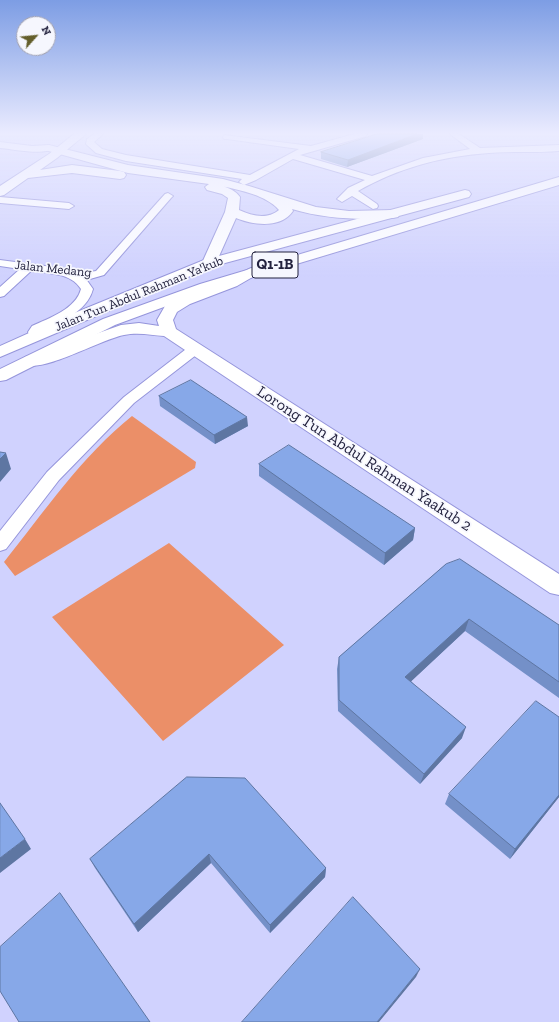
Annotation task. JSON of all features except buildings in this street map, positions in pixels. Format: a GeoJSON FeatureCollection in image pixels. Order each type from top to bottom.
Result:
{"type":"FeatureCollection","features":[{"type":"Feature","properties":{"kind":"main road"},"geometry":{"type":"LineString","coordinates":[[0,192],[14,182]]}},
{"type":"Feature","properties":{"kind":"main road"},"geometry":{"type":"LineString","coordinates":[[170,182],[217,188],[234,197],[232,212],[209,263]]}},
{"type":"Feature","properties":{"kind":"main road"},"geometry":{"type":"LineString","coordinates":[[215,182],[237,186],[306,209],[336,214],[364,216],[393,214]]}},
{"type":"Feature","properties":{"kind":"main road","name":"Jalan Tun Abdul Rahman Ya'kub"},"geometry":{"type":"LineString","coordinates":[[0,376],[109,322],[205,287],[251,272],[559,182]]}},
{"type":"Feature","properties":{"kind":"main road","name":"Jalan Tun Abdul Rahman Ya'kub"},"geometry":{"type":"LineString","coordinates":[[0,352],[35,335],[209,263],[476,191]]}},
{"type":"Feature","properties":{"kind":"main road"},"geometry":{"type":"LineString","coordinates":[[232,212],[255,221],[281,217],[287,211],[277,200]]}},
{"type":"Feature","properties":{"kind":"main road"},"geometry":{"type":"LineString","coordinates":[[25,363],[51,356],[121,330],[139,328],[169,332],[165,320],[171,309],[184,301],[232,283],[251,272]]}},
{"type":"Feature","properties":{"kind":"main road","name":"Lorong Tun Abdul Rahman Yaakub 2"},"geometry":{"type":"LineString","coordinates":[[169,332],[559,586]]}},
{"type":"Feature","properties":{"kind":"street"},"geometry":{"type":"LineString","coordinates":[[237,186],[246,182]]}},
{"type":"Feature","properties":{"kind":"street"},"geometry":{"type":"LineString","coordinates":[[342,199],[351,190],[368,182]]}},
{"type":"Feature","properties":{"kind":"street"},"geometry":{"type":"LineString","coordinates":[[351,190],[373,206]]}},
{"type":"Feature","properties":{"kind":"street","name":"Jalan Medang"},"geometry":{"type":"LineString","coordinates":[[0,263],[90,276],[100,273],[168,196]]}},
{"type":"Feature","properties":{"kind":"street"},"geometry":{"type":"LineString","coordinates":[[0,200],[69,206]]}},
{"type":"Feature","properties":{"kind":"street"},"geometry":{"type":"LineString","coordinates":[[0,293],[29,267]]}},
{"type":"Feature","properties":{"kind":"street"},"geometry":{"type":"LineString","coordinates":[[35,335],[34,332],[37,329],[78,305],[87,296],[87,289],[77,277],[61,271]]}},
{"type":"Feature","properties":{"kind":"street"},"geometry":{"type":"LineString","coordinates":[[0,544],[53,476],[129,400],[195,349]]}},
{"type":"Feature","properties":{"kind":"shaded area"},"geometry":{"type":"Polygon","coordinates":[[[132,416],[196,462],[195,468],[15,576],[4,562],[64,485],[97,449],[132,416]]]}},
{"type":"Feature","properties":{"kind":"shaded area"},"geometry":{"type":"Polygon","coordinates":[[[169,543],[284,645],[163,741],[52,617],[169,543]]]}}]}
